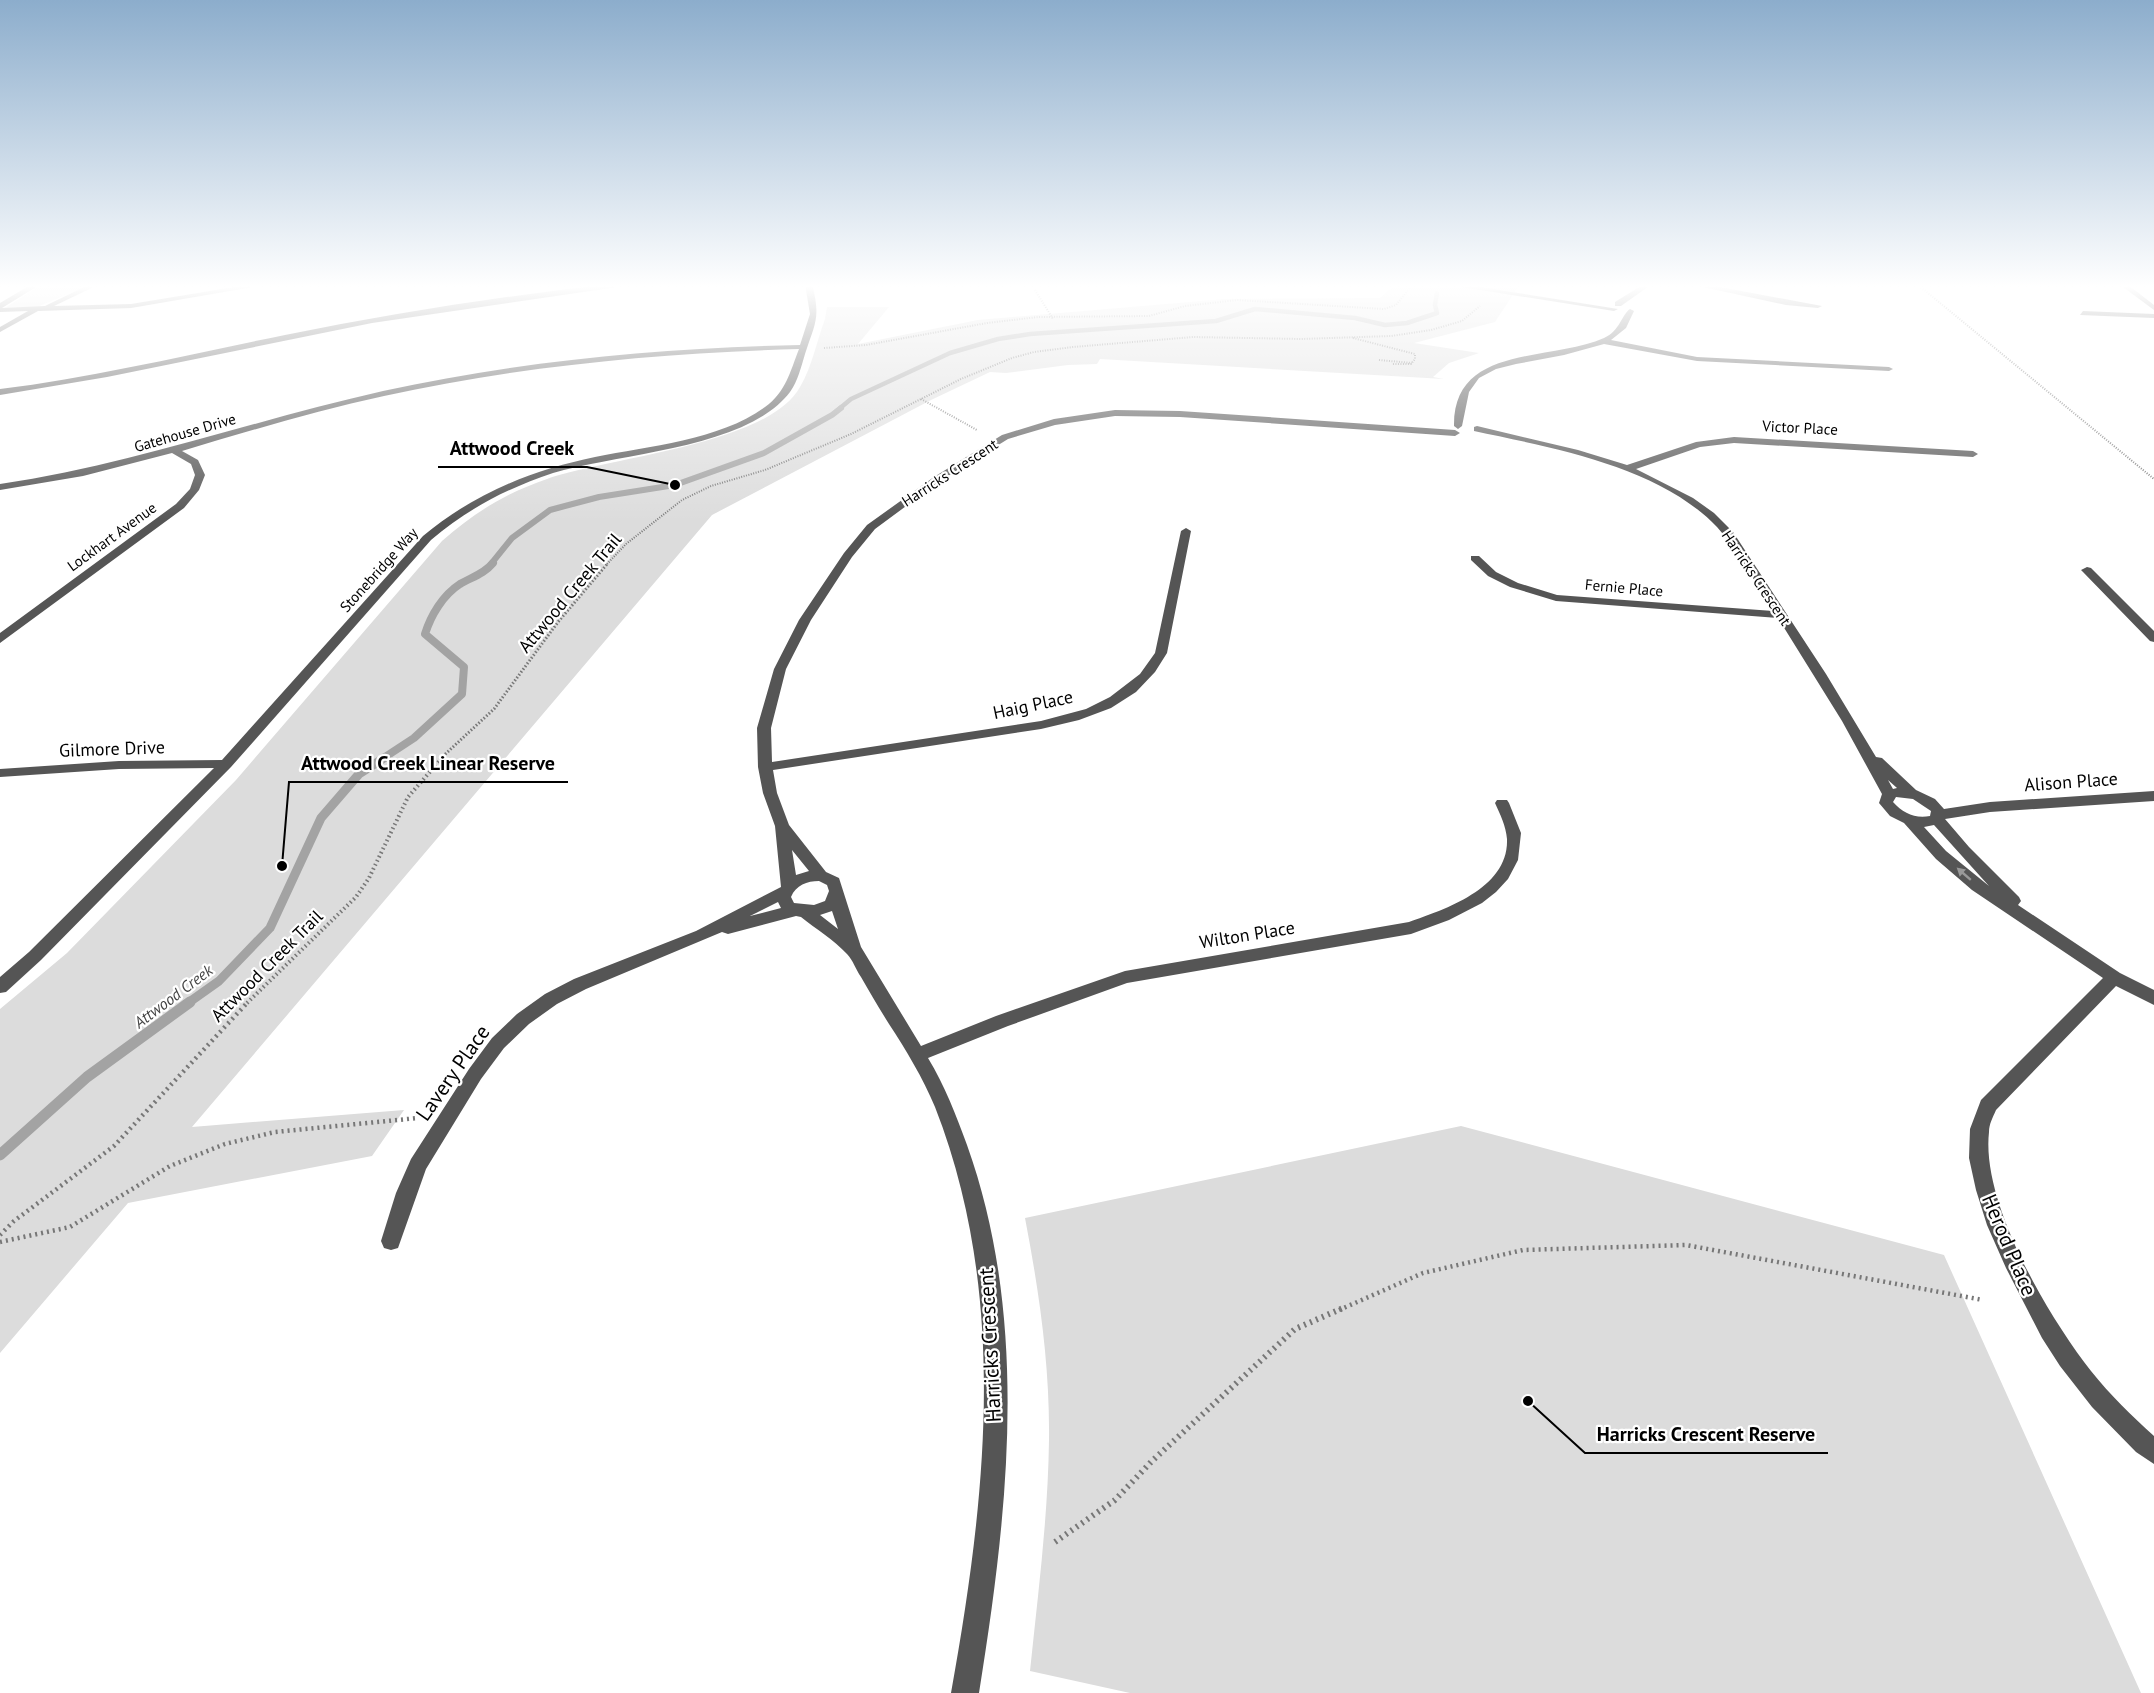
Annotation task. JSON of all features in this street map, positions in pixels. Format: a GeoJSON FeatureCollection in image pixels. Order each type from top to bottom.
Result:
{"type":"FeatureCollection","features":[{"type":"Feature","properties":{"kind":"street"},"geometry":{"type":"LineString","coordinates":[[0,397],[163,363]]}},
{"type":"Feature","properties":{"kind":"street","name":"Gatehouse Drive"},"geometry":{"type":"LineString","coordinates":[[0,487],[97,471],[328,407],[502,372],[577,363]]}},
{"type":"Feature","properties":{"kind":"street","name":"Stonebridge Way"},"geometry":{"type":"LineString","coordinates":[[0,987],[35,956],[226,764],[427,538],[453,516],[480,500],[531,477],[603,457],[685,441],[747,420],[771,406],[786,391],[797,363]]}},
{"type":"Feature","properties":{"kind":"street"},"geometry":{"type":"LineString","coordinates":[[1456,429],[1465,389],[1470,381],[1491,369],[1518,363]]}},
{"type":"Feature","properties":{"kind":"street"},"geometry":{"type":"LineString","coordinates":[[1774,363],[1888,369]]}},
{"type":"Feature","properties":{"kind":"street"},"geometry":{"type":"LineString","coordinates":[[0,392],[43,387]]}},
{"type":"Feature","properties":{"kind":"street"},"geometry":{"type":"LineString","coordinates":[[1462,405],[1472,418],[1473,433]]}},
{"type":"Feature","properties":{"kind":"street","name":"Harricks Crescent"},"geometry":{"type":"LineString","coordinates":[[787,888],[782,826],[770,793],[765,767],[764,728],[780,669],[805,620],[848,555],[871,527],[888,513],[989,446],[1016,433],[1054,422],[1114,413],[1180,414],[1399,429],[1456,429],[1526,440],[1576,451],[1629,468],[1682,494],[1712,516],[1738,548],[1868,753],[1889,795],[1886,798],[1889,807],[1909,820]]}},
{"type":"Feature","properties":{"kind":"street","name":"Victor Place"},"geometry":{"type":"LineString","coordinates":[[1629,468],[1699,444],[1734,440],[1973,454]]}},
{"type":"Feature","properties":{"kind":"street","name":"Lockhart Avenue"},"geometry":{"type":"LineString","coordinates":[[0,639],[191,495],[200,482],[201,472],[196,462],[176,450]]}},
{"type":"Feature","properties":{"kind":"street","name":"Haig Place"},"geometry":{"type":"LineString","coordinates":[[765,767],[1024,727],[1070,718],[1104,706],[1136,687],[1153,669],[1161,652],[1186,531]]}},
{"type":"Feature","properties":{"kind":"street","name":"Fernie Place"},"geometry":{"type":"LineString","coordinates":[[1475,558],[1492,574],[1514,585],[1556,598],[1781,615]]}},
{"type":"Feature","properties":{"kind":"street"},"geometry":{"type":"LineString","coordinates":[[2086,570],[2154,638]]}},
{"type":"Feature","properties":{"kind":"street","name":"Harricks Crescent"},"geometry":{"type":"LineString","coordinates":[[1868,753],[1911,794]]}},
{"type":"Feature","properties":{"kind":"street","name":"Gilmore Drive"},"geometry":{"type":"LineString","coordinates":[[0,773],[119,765],[226,764]]}},
{"type":"Feature","properties":{"kind":"street"},"geometry":{"type":"LineString","coordinates":[[1889,795],[1911,794],[1935,807],[1938,817],[1983,871],[2046,931]]}},
{"type":"Feature","properties":{"kind":"street","name":"Alison Place"},"geometry":{"type":"LineString","coordinates":[[1909,820],[1926,822],[1938,817],[1990,807],[2154,796]]}},
{"type":"Feature","properties":{"kind":"street","name":"Wilton Place"},"geometry":{"type":"LineString","coordinates":[[919,1054],[1125,977],[1411,928],[1444,916],[1472,901],[1498,881],[1511,861],[1515,841],[1503,802]]}},
{"type":"Feature","properties":{"kind":"street","name":"Alison Place"},"geometry":{"type":"LineString","coordinates":[[1929,802],[1990,807]]}},
{"type":"Feature","properties":{"kind":"street"},"geometry":{"type":"LineString","coordinates":[[1909,820],[1941,855],[1978,886],[2114,977],[2154,998]]}},
{"type":"Feature","properties":{"kind":"street","name":"Harricks Crescent"},"geometry":{"type":"LineString","coordinates":[[782,826],[821,876]]}},
{"type":"Feature","properties":{"kind":"street"},"geometry":{"type":"LineString","coordinates":[[821,876],[834,882],[837,893],[836,898],[824,909],[800,912],[784,902],[787,888],[804,878],[821,876]]}},
{"type":"Feature","properties":{"kind":"street","name":"Lavery Place"},"geometry":{"type":"LineString","coordinates":[[391,1241],[406,1193],[418,1165],[448,1115],[498,1043],[523,1019],[551,999],[580,984],[702,935],[787,888]]}},
{"type":"Feature","properties":{"kind":"street","name":"Harricks Crescent"},"geometry":{"type":"LineString","coordinates":[[836,898],[855,952],[919,1054],[944,1107],[962,1156],[980,1224],[992,1303],[996,1407],[989,1531],[982,1600],[965,1693]]}},
{"type":"Feature","properties":{"kind":"street","name":"Harricks Crescent"},"geometry":{"type":"LineString","coordinates":[[800,912],[855,952]]}},
{"type":"Feature","properties":{"kind":"street","name":"Lavery Place"},"geometry":{"type":"LineString","coordinates":[[702,935],[800,912]]}},
{"type":"Feature","properties":{"kind":"street","name":"Herod Place"},"geometry":{"type":"LineString","coordinates":[[2114,977],[1988,1106],[1979,1133],[1980,1172],[1996,1223],[2036,1308],[2082,1379],[2132,1433],[2154,1452]]}},
{"type":"Feature","properties":{"kind":"path","name":"Attwood Creek Trail"},"geometry":{"type":"LineString","coordinates":[[0,1235],[15,1221],[114,1146],[266,983],[356,897],[369,878],[408,797],[431,768],[494,710],[558,622],[626,544],[682,500],[711,486],[783,463],[851,434],[920,399],[1001,363]]}},
{"type":"Feature","properties":{"kind":"path"},"geometry":{"type":"LineString","coordinates":[[1392,364],[1413,363]]}},
{"type":"Feature","properties":{"kind":"path"},"geometry":{"type":"LineString","coordinates":[[2013,363],[2154,479]]}},
{"type":"Feature","properties":{"kind":"path"},"geometry":{"type":"LineString","coordinates":[[920,399],[983,433]]}},
{"type":"Feature","properties":{"kind":"path"},"geometry":{"type":"LineString","coordinates":[[0,1242],[69,1227],[170,1166],[225,1144],[275,1132],[448,1115]]}},
{"type":"Feature","properties":{"kind":"path"},"geometry":{"type":"LineString","coordinates":[[1055,1542],[1115,1500],[1152,1461],[1295,1329],[1423,1273],[1523,1250],[1686,1245],[1983,1300]]}},
{"type":"Feature","properties":{"kind":"shaded area"},"geometry":{"type":"Polygon","coordinates":[[[811,363],[1098,363],[1006,373],[990,372],[931,400],[712,515],[192,1127],[404,1110],[372,1156],[128,1203],[0,1353],[0,1009],[67,953],[236,780],[442,541],[467,521],[504,497],[532,484],[574,471],[722,436],[756,423],[782,407],[804,379],[811,363]]]}},
{"type":"Feature","properties":{"kind":"shaded area"},"geometry":{"type":"Polygon","coordinates":[[[1169,363],[1449,363],[1433,377],[1444,379],[1169,363]]]}},
{"type":"Feature","properties":{"kind":"shaded area"},"geometry":{"type":"Polygon","coordinates":[[[1461,1126],[1944,1255],[2141,1693],[1130,1693],[1030,1671],[1045,1527],[1049,1412],[1043,1328],[1025,1218],[1461,1126]]]}},
{"type":"Feature","properties":{"kind":"waterway","name":"Attwood Creek"},"geometry":{"type":"LineString","coordinates":[[839,409],[851,399],[928,363]]}},
{"type":"Feature","properties":{"kind":"waterway","name":"Attwood Creek"},"geometry":{"type":"LineString","coordinates":[[491,564],[512,538],[550,510],[599,497],[675,485],[764,453],[841,408]]}},
{"type":"Feature","properties":{"kind":"waterway","name":"Attwood Creek"},"geometry":{"type":"LineString","coordinates":[[382,759],[414,738],[462,694],[464,667],[425,634],[434,613],[448,594],[493,563]]}},
{"type":"Feature","properties":{"kind":"waterway","name":"Attwood Creek"},"geometry":{"type":"LineString","coordinates":[[188,1003],[219,981],[270,928],[321,818],[359,774],[384,758]]}},
{"type":"Feature","properties":{"kind":"waterway","name":"Attwood Creek"},"geometry":{"type":"LineString","coordinates":[[0,1155],[87,1077],[190,1002]]}},
{"type":"Feature","properties":{"kind":"place","name":"Attwood Creek"},"geometry":{"type":"Point","coordinates":[675,485]}},
{"type":"Feature","properties":{"kind":"place","name":"Attwood Creek Linear Reserve"},"geometry":{"type":"Point","coordinates":[282,866]}},
{"type":"Feature","properties":{"kind":"place","name":"Harricks Crescent Reserve"},"geometry":{"type":"Point","coordinates":[1528,1401]}}]}
